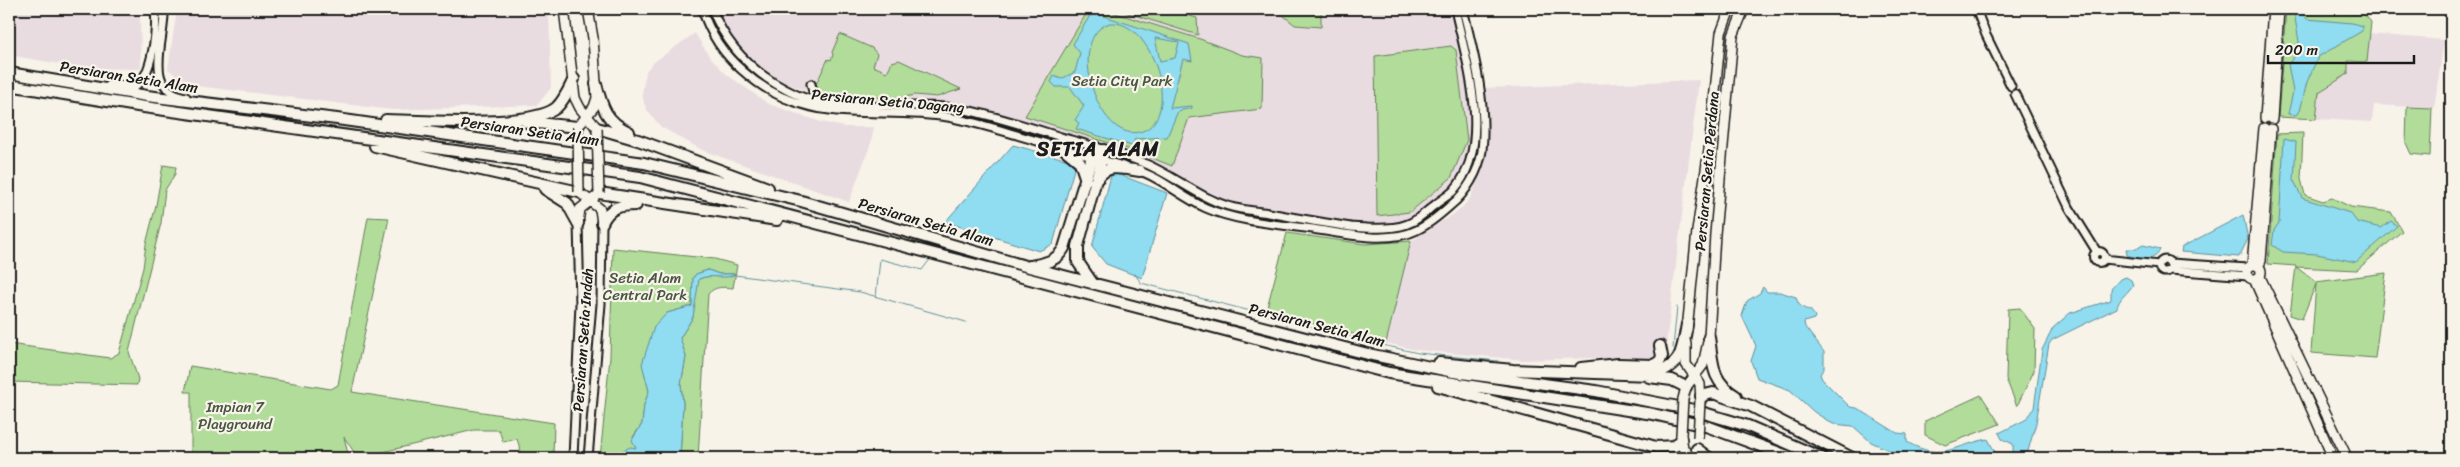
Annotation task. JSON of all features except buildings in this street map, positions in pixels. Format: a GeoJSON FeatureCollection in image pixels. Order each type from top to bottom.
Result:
{"type":"FeatureCollection","features":[{"type":"Feature","properties":{"kind":"highway","name":"Persiaran Setia Alam"},"geometry":{"type":"LineString","coordinates":[[9,72],[84,86],[337,119],[644,163],[801,201],[1025,266],[1368,354],[1454,372],[1596,391],[1694,410],[1748,426],[1822,458]]}},
{"type":"Feature","properties":{"kind":"highway"},"geometry":{"type":"LineString","coordinates":[[500,120],[534,117],[549,112],[557,107],[566,96],[574,79]]}},
{"type":"Feature","properties":{"kind":"highway"},"geometry":{"type":"LineString","coordinates":[[596,84],[604,113],[617,127],[681,156]]}},
{"type":"Feature","properties":{"kind":"highway","name":"Persiaran Setia Alam"},"geometry":{"type":"LineString","coordinates":[[9,85],[312,131],[640,177],[1389,373],[1653,414],[1708,427],[1793,458]]}},
{"type":"Feature","properties":{"kind":"highway"},"geometry":{"type":"LineString","coordinates":[[337,119],[500,120],[578,126]]}},
{"type":"Feature","properties":{"kind":"highway"},"geometry":{"type":"LineString","coordinates":[[597,128],[681,156],[801,201]]}},
{"type":"Feature","properties":{"kind":"highway"},"geometry":{"type":"LineString","coordinates":[[312,131],[579,192]]}},
{"type":"Feature","properties":{"kind":"highway"},"geometry":{"type":"LineString","coordinates":[[1063,148],[1080,162],[1091,181]]}},
{"type":"Feature","properties":{"kind":"highway"},"geometry":{"type":"LineString","coordinates":[[1093,284],[1078,262],[1078,246],[1098,153]]}},
{"type":"Feature","properties":{"kind":"highway"},"geometry":{"type":"LineString","coordinates":[[1025,266],[1049,263],[1060,255],[1091,181],[1107,169],[1140,171]]}},
{"type":"Feature","properties":{"kind":"highway"},"geometry":{"type":"LineString","coordinates":[[533,183],[554,193],[566,203],[578,223]]}},
{"type":"Feature","properties":{"kind":"highway"},"geometry":{"type":"LineString","coordinates":[[599,194],[840,230]]}},
{"type":"Feature","properties":{"kind":"highway"},"geometry":{"type":"LineString","coordinates":[[602,223],[613,207],[649,202]]}},
{"type":"Feature","properties":{"kind":"highway"},"geometry":{"type":"LineString","coordinates":[[1368,354],[1476,368],[1651,375],[1665,371],[1673,365],[1682,350],[1687,324]]}},
{"type":"Feature","properties":{"kind":"highway"},"geometry":{"type":"LineString","coordinates":[[1710,337],[1715,374],[1720,384],[1751,406],[1852,458]]}},
{"type":"Feature","properties":{"kind":"highway"},"geometry":{"type":"LineString","coordinates":[[1565,371],[1595,365],[1654,365],[1660,361],[1662,356],[1660,346]]}},
{"type":"Feature","properties":{"kind":"highway"},"geometry":{"type":"LineString","coordinates":[[1389,373],[1656,447],[1675,446],[1681,438]]}},
{"type":"Feature","properties":{"kind":"highway"},"geometry":{"type":"LineString","coordinates":[[1629,374],[1672,380],[1686,388]]}},
{"type":"Feature","properties":{"kind":"highway"},"geometry":{"type":"LineString","coordinates":[[1701,398],[1712,393],[1751,406]]}},
{"type":"Feature","properties":{"kind":"highway"},"geometry":{"type":"LineString","coordinates":[[1656,447],[1668,458]]}},
{"type":"Feature","properties":{"kind":"highway"},"geometry":{"type":"LineString","coordinates":[[1691,456],[1709,458]]}},
{"type":"Feature","properties":{"kind":"main road"},"geometry":{"type":"LineString","coordinates":[[564,9],[577,104],[597,128],[599,194],[580,209],[578,223]]}},
{"type":"Feature","properties":{"kind":"main road"},"geometry":{"type":"LineString","coordinates":[[588,9],[593,38],[596,103],[588,116],[578,126],[579,192],[600,210],[602,223]]}},
{"type":"Feature","properties":{"kind":"main road","name":"Persiaran Setia Perdana"},"geometry":{"type":"LineString","coordinates":[[1701,398],[1700,384],[1693,377],[1686,364],[1687,324],[1709,149],[1721,33],[1730,9]]}},
{"type":"Feature","properties":{"kind":"main road"},"geometry":{"type":"LineString","coordinates":[[1733,36],[1739,9]]}},
{"type":"Feature","properties":{"kind":"main road","name":"Persiaran Setia Perdana"},"geometry":{"type":"LineString","coordinates":[[1681,438],[1683,399],[1686,388],[1703,365],[1710,337],[1715,234],[1733,36],[1744,9]]}},
{"type":"Feature","properties":{"kind":"main road"},"geometry":{"type":"LineString","coordinates":[[2269,119],[2273,9]]}},
{"type":"Feature","properties":{"kind":"main road"},"geometry":{"type":"LineString","coordinates":[[2269,119],[2279,9]]}},
{"type":"Feature","properties":{"kind":"main road"},"geometry":{"type":"LineString","coordinates":[[2269,119],[2262,123],[2267,129],[2253,272],[2333,458]]}},
{"type":"Feature","properties":{"kind":"main road"},"geometry":{"type":"LineString","coordinates":[[2253,272],[2344,451],[2344,458]]}},
{"type":"Feature","properties":{"kind":"main road"},"geometry":{"type":"LineString","coordinates":[[1691,456],[1698,438],[1701,398]]}},
{"type":"Feature","properties":{"kind":"main road"},"geometry":{"type":"LineString","coordinates":[[1681,438],[1691,456]]}},
{"type":"Feature","properties":{"kind":"street"},"geometry":{"type":"LineString","coordinates":[[84,86],[92,83],[131,87],[141,83],[148,70],[155,9]]}},
{"type":"Feature","properties":{"kind":"street"},"geometry":{"type":"LineString","coordinates":[[164,9],[159,69],[162,84],[169,91],[212,104]]}},
{"type":"Feature","properties":{"kind":"street","name":"Persiaran Setia Dagang"},"geometry":{"type":"LineString","coordinates":[[702,9],[717,42],[733,63],[769,92],[796,104],[831,111],[947,117],[1063,148],[1098,153],[1143,163],[1175,177],[1210,199],[1229,206],[1351,227],[1393,226],[1412,222],[1454,191],[1461,180],[1473,151],[1475,130],[1472,87],[1455,9]]}},
{"type":"Feature","properties":{"kind":"street","name":"Persiaran Setia Dagang"},"geometry":{"type":"LineString","coordinates":[[712,9],[724,37],[754,70],[780,87],[815,100],[828,104],[950,107],[999,118],[1098,153],[1140,171],[1205,208],[1230,216],[1353,236],[1401,235],[1416,231],[1460,197],[1474,173],[1482,153],[1484,128],[1479,87],[1463,9]]}},
{"type":"Feature","properties":{"kind":"street"},"geometry":{"type":"LineString","coordinates":[[1976,9],[1986,35],[2011,86],[2018,88],[2015,94],[2069,207],[2097,252],[2093,258],[2096,262],[2101,262],[2104,259],[2159,265],[2164,260],[2170,266],[2253,272]]}},
{"type":"Feature","properties":{"kind":"street"},"geometry":{"type":"LineString","coordinates":[[811,84],[815,100]]}},
{"type":"Feature","properties":{"kind":"street"},"geometry":{"type":"LineString","coordinates":[[780,87],[801,91]]}},
{"type":"Feature","properties":{"kind":"street","name":"Persiaran Setia Indah"},"geometry":{"type":"LineString","coordinates":[[573,458],[580,304],[578,223]]}},
{"type":"Feature","properties":{"kind":"street","name":"Persiaran Setia Indah"},"geometry":{"type":"LineString","coordinates":[[588,458],[601,304],[602,223]]}},
{"type":"Feature","properties":{"kind":"shaded area"},"geometry":{"type":"Polygon","coordinates":[[[9,9],[140,9],[141,69],[82,68],[9,55],[9,9]]]}},
{"type":"Feature","properties":{"kind":"shaded area"},"geometry":{"type":"Polygon","coordinates":[[[177,9],[549,9],[551,88],[537,105],[392,110],[188,85],[168,69],[177,9]]]}},
{"type":"Feature","properties":{"kind":"shaded area"},"geometry":{"type":"Polygon","coordinates":[[[718,9],[1451,9],[1469,89],[1470,150],[1452,188],[1411,219],[1400,222],[1352,224],[1230,202],[1212,195],[1171,170],[1146,158],[993,112],[960,104],[927,101],[830,99],[787,84],[758,67],[733,41],[718,9]]]}},
{"type":"Feature","properties":{"kind":"shaded area"},"geometry":{"type":"Polygon","coordinates":[[[695,33],[709,56],[726,74],[769,104],[821,122],[845,127],[874,127],[871,143],[849,202],[704,151],[661,127],[647,110],[644,103],[642,93],[646,71],[654,62],[695,33]]]}},
{"type":"Feature","properties":{"kind":"shaded area"},"geometry":{"type":"Polygon","coordinates":[[[2370,34],[2444,40],[2434,108],[2374,105],[2372,122],[2316,119],[2318,92],[2348,61],[2367,62],[2370,34]]]}},
{"type":"Feature","properties":{"kind":"shaded area"},"geometry":{"type":"Polygon","coordinates":[[[1699,80],[1665,353],[1655,362],[1595,358],[1524,360],[1416,350],[1386,343],[1411,241],[1460,210],[1470,198],[1485,163],[1488,145],[1483,88],[1699,80]]]}},
{"type":"Feature","properties":{"kind":"green space","name":"Setia City Park"},"geometry":{"type":"Polygon","coordinates":[[[1089,9],[1102,9],[1200,39],[1242,55],[1263,58],[1262,109],[1189,118],[1172,166],[1137,152],[1025,116],[1089,9]]]}},
{"type":"Feature","properties":{"kind":"green space"},"geometry":{"type":"Polygon","coordinates":[[[1115,9],[1165,9],[1197,18],[1198,35],[1115,9]]]}},
{"type":"Feature","properties":{"kind":"green space"},"geometry":{"type":"Polygon","coordinates":[[[1280,9],[1321,9],[1321,27],[1295,25],[1279,12],[1280,9]]]}},
{"type":"Feature","properties":{"kind":"green space"},"geometry":{"type":"Polygon","coordinates":[[[2286,9],[2364,14],[2371,22],[2367,62],[2348,61],[2348,74],[2319,92],[2316,119],[2278,117],[2286,9]]]}},
{"type":"Feature","properties":{"kind":"green space"},"geometry":{"type":"Polygon","coordinates":[[[840,34],[872,48],[877,54],[873,66],[887,72],[892,62],[899,60],[961,89],[937,97],[915,95],[900,98],[850,97],[821,94],[816,84],[828,59],[831,60],[832,52],[840,34]]]}},
{"type":"Feature","properties":{"kind":"green space"},"geometry":{"type":"Polygon","coordinates":[[[1451,46],[1456,50],[1467,140],[1451,178],[1410,212],[1377,216],[1375,56],[1451,46]]]}},
{"type":"Feature","properties":{"kind":"green space"},"geometry":{"type":"Polygon","coordinates":[[[2407,107],[2432,108],[2430,156],[2411,154],[2406,143],[2407,107]]]}},
{"type":"Feature","properties":{"kind":"green space"},"geometry":{"type":"Polygon","coordinates":[[[2303,133],[2301,179],[2305,195],[2323,201],[2332,198],[2351,207],[2391,212],[2402,231],[2357,270],[2296,267],[2316,282],[2386,273],[2375,358],[2311,353],[2316,284],[2302,319],[2290,315],[2296,266],[2268,264],[2277,134],[2303,133]]]}},
{"type":"Feature","properties":{"kind":"green space"},"geometry":{"type":"Polygon","coordinates":[[[163,165],[176,167],[175,174],[165,190],[161,223],[129,352],[138,379],[137,385],[9,382],[9,344],[110,358],[119,353],[143,268],[146,244],[156,205],[163,165]]]}},
{"type":"Feature","properties":{"kind":"green space","name":"Impian 7 Playground"},"geometry":{"type":"Polygon","coordinates":[[[368,217],[389,218],[352,392],[554,423],[553,458],[523,458],[517,439],[503,442],[499,430],[474,430],[358,458],[344,437],[349,458],[191,458],[191,392],[185,392],[190,366],[331,389],[338,385],[368,217]]]}},
{"type":"Feature","properties":{"kind":"green space"},"geometry":{"type":"Polygon","coordinates":[[[1287,233],[1365,244],[1411,241],[1386,343],[1266,311],[1287,233]]]}},
{"type":"Feature","properties":{"kind":"green space","name":"Setia Alam Central Park"},"geometry":{"type":"Polygon","coordinates":[[[613,248],[715,259],[737,265],[733,288],[716,288],[708,294],[698,458],[680,458],[683,404],[681,384],[686,357],[680,338],[693,317],[696,286],[699,279],[708,276],[735,274],[719,274],[708,270],[696,274],[693,278],[692,306],[667,313],[644,370],[649,391],[644,405],[642,424],[633,437],[637,449],[622,452],[621,458],[600,458],[610,357],[613,248]]]}},
{"type":"Feature","properties":{"kind":"green space"},"geometry":{"type":"Polygon","coordinates":[[[2020,308],[2035,329],[2034,371],[2017,406],[2006,379],[2008,309],[2020,308]]]}},
{"type":"Feature","properties":{"kind":"green space"},"geometry":{"type":"Polygon","coordinates":[[[1981,395],[2000,424],[1945,445],[1925,435],[1925,421],[1981,395]]]}},
{"type":"Feature","properties":{"kind":"water"},"geometry":{"type":"Polygon","coordinates":[[[1092,12],[1189,44],[1192,61],[1183,59],[1170,108],[1192,106],[1192,108],[1178,111],[1167,137],[1135,139],[1132,146],[1076,129],[1079,123],[1075,120],[1084,106],[1070,87],[1056,87],[1051,82],[1054,76],[1061,79],[1075,72],[1080,53],[1073,44],[1092,12]],[[1110,23],[1097,32],[1090,47],[1088,66],[1092,86],[1100,105],[1110,121],[1124,131],[1139,132],[1152,124],[1160,110],[1161,92],[1158,72],[1150,53],[1139,37],[1126,26],[1110,23]],[[1155,38],[1160,61],[1175,58],[1179,42],[1155,38]]]}},
{"type":"Feature","properties":{"kind":"water"},"geometry":{"type":"Polygon","coordinates":[[[2294,12],[2300,12],[2307,19],[2352,23],[2362,26],[2362,31],[2318,57],[2307,82],[2300,111],[2296,115],[2288,114],[2293,92],[2288,64],[2295,56],[2299,42],[2294,12]]]}},
{"type":"Feature","properties":{"kind":"water"},"geometry":{"type":"Polygon","coordinates":[[[2284,139],[2296,142],[2294,181],[2302,198],[2350,213],[2357,222],[2381,228],[2391,221],[2397,226],[2356,262],[2317,254],[2283,252],[2272,245],[2274,230],[2279,223],[2284,139]]]}},
{"type":"Feature","properties":{"kind":"water"},"geometry":{"type":"Polygon","coordinates":[[[1013,145],[1076,162],[1053,244],[1039,251],[945,222],[1013,145]]]}},
{"type":"Feature","properties":{"kind":"water"},"geometry":{"type":"Polygon","coordinates":[[[1112,172],[1167,193],[1142,278],[1106,264],[1092,247],[1112,172]]]}},
{"type":"Feature","properties":{"kind":"water"},"geometry":{"type":"Polygon","coordinates":[[[2243,215],[2248,239],[2239,257],[2181,252],[2182,247],[2243,215]]]}},
{"type":"Feature","properties":{"kind":"water"},"geometry":{"type":"Polygon","coordinates":[[[2143,245],[2160,249],[2155,256],[2146,259],[2127,255],[2126,249],[2136,249],[2143,245]]]}},
{"type":"Feature","properties":{"kind":"water"},"geometry":{"type":"Polygon","coordinates":[[[708,270],[719,274],[735,274],[727,277],[704,277],[699,279],[693,317],[680,338],[686,357],[681,384],[683,404],[680,458],[621,458],[621,452],[630,447],[636,448],[632,440],[642,424],[644,405],[649,391],[642,364],[654,327],[667,313],[692,306],[693,278],[696,274],[708,270]]]}},
{"type":"Feature","properties":{"kind":"water"},"geometry":{"type":"Polygon","coordinates":[[[2126,277],[2131,280],[2133,285],[2121,299],[2117,308],[2052,340],[2049,344],[2036,423],[2026,458],[2013,458],[2013,444],[2002,439],[1999,433],[2025,420],[2034,408],[2042,350],[2053,328],[2070,313],[2111,300],[2111,289],[2120,279],[2126,277]]]}},
{"type":"Feature","properties":{"kind":"water"},"geometry":{"type":"Polygon","coordinates":[[[1763,287],[1767,292],[1780,292],[1796,297],[1801,306],[1810,310],[1815,316],[1814,319],[1804,322],[1805,327],[1824,352],[1824,369],[1820,374],[1822,379],[1850,407],[1857,408],[1897,433],[1907,434],[1907,442],[1919,448],[1930,451],[1948,450],[1988,439],[1996,454],[1996,458],[1905,458],[1871,442],[1853,426],[1833,424],[1814,412],[1790,390],[1757,378],[1751,361],[1756,346],[1742,316],[1747,301],[1760,293],[1763,287]]]}},
{"type":"Feature","properties":{"kind":"waterway"},"geometry":{"type":"LineString","coordinates":[[876,297],[880,259],[922,270],[931,258]]}},
{"type":"Feature","properties":{"kind":"waterway"},"geometry":{"type":"LineString","coordinates":[[1135,274],[1141,283],[1387,346],[1418,353],[1498,361]]}},
{"type":"Feature","properties":{"kind":"waterway"},"geometry":{"type":"LineString","coordinates":[[735,275],[860,292],[966,322]]}},
{"type":"Feature","properties":{"kind":"waterway"},"geometry":{"type":"LineString","coordinates":[[1673,348],[1677,307]]}},
{"type":"Feature","properties":{"kind":"district","name":"SETIA ALAM"},"geometry":{"type":"Point","coordinates":[1098,149]}}]}
